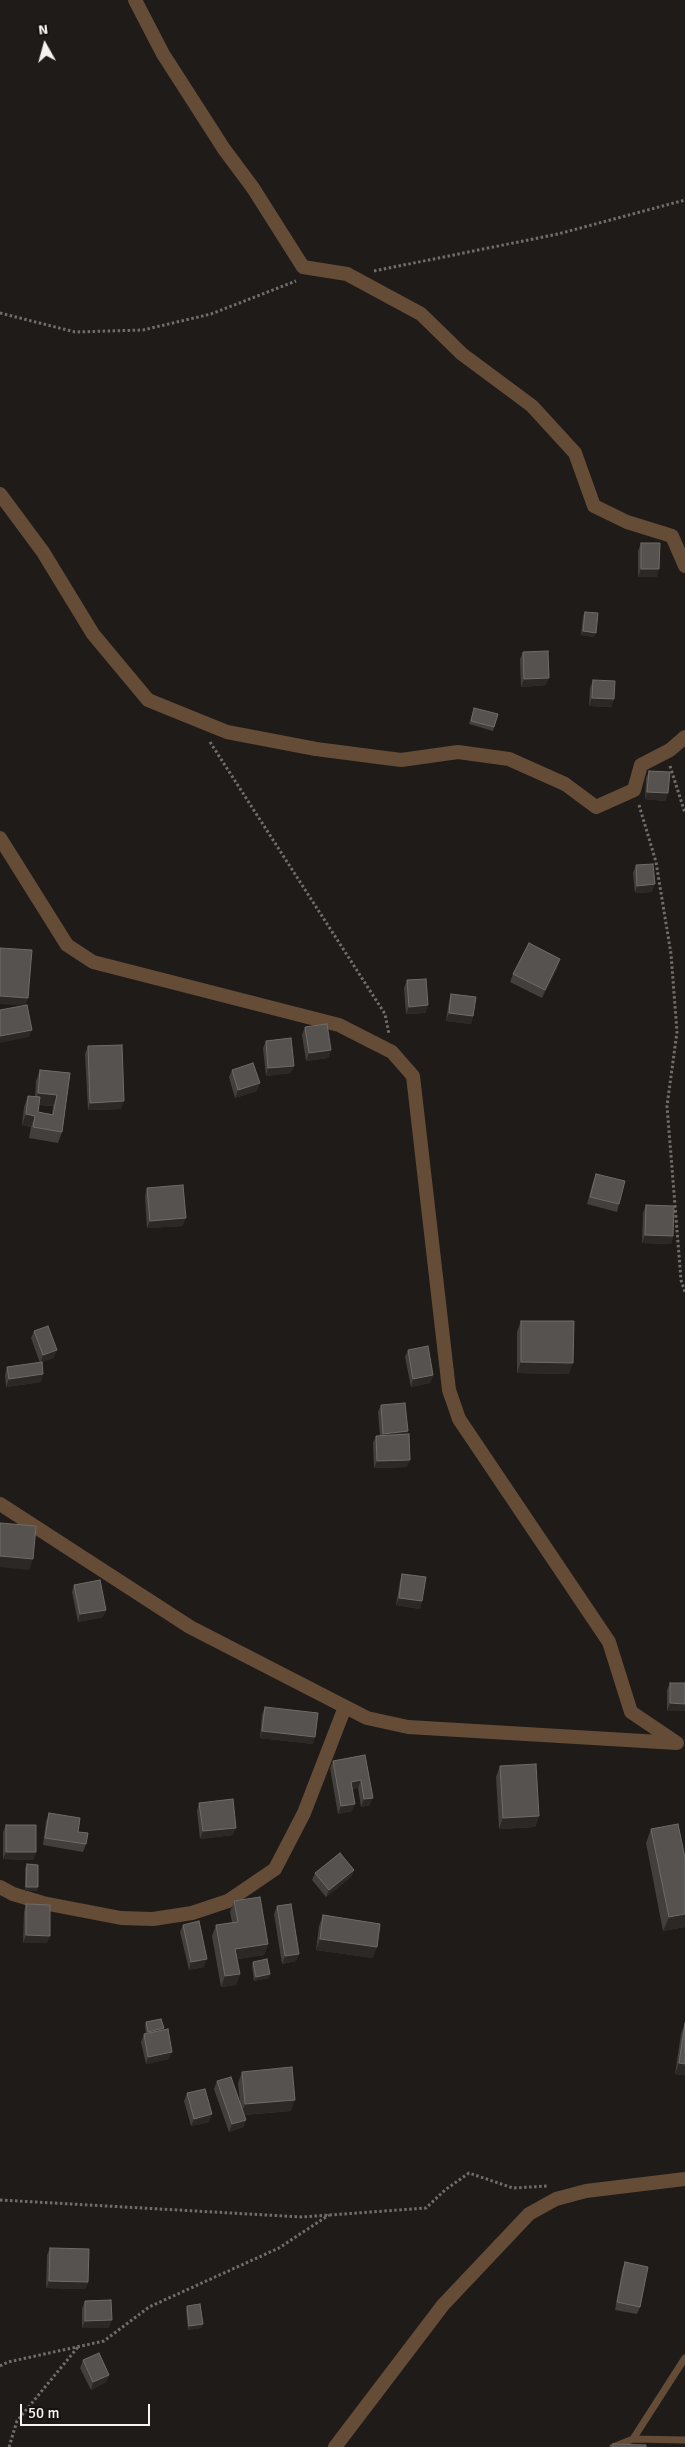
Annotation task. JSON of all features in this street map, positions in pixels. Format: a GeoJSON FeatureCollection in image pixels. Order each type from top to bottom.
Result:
{"type":"FeatureCollection","features":[{"type":"Feature","properties":{"kind":"street"},"geometry":{"type":"LineString","coordinates":[[135,0],[163,54],[224,149],[253,188],[302,267],[347,274],[421,314],[462,354],[532,406],[575,453],[594,506],[627,522],[672,536],[685,566]]}},
{"type":"Feature","properties":{"kind":"street"},"geometry":{"type":"LineString","coordinates":[[0,494],[43,552],[93,634],[148,700],[227,732],[316,749],[401,760],[458,752],[509,760],[565,784],[596,807],[634,790],[641,765],[666,752],[685,737]]}},
{"type":"Feature","properties":{"kind":"street"},"geometry":{"type":"LineString","coordinates":[[0,838],[67,945],[93,962],[339,1025],[392,1052],[413,1076],[449,1390],[459,1419],[609,1642],[631,1712],[681,1744]]}},
{"type":"Feature","properties":{"kind":"street"},"geometry":{"type":"LineString","coordinates":[[0,1504],[190,1627],[367,1718],[408,1726],[681,1744]]}},
{"type":"Feature","properties":{"kind":"street"},"geometry":{"type":"LineString","coordinates":[[0,1887],[13,1894],[43,1902],[121,1918],[154,1919],[192,1913],[228,1901],[275,1869],[304,1813],[345,1707]]}},
{"type":"Feature","properties":{"kind":"street"},"geometry":{"type":"LineString","coordinates":[[335,2447],[443,2305],[529,2214],[566,2196],[586,2191],[685,2178]]}},
{"type":"Feature","properties":{"kind":"lane"},"geometry":{"type":"LineString","coordinates":[[633,2439],[685,2358]]}},
{"type":"Feature","properties":{"kind":"lane"},"geometry":{"type":"LineString","coordinates":[[613,2447],[633,2439],[685,2440]]}},
{"type":"Feature","properties":{"kind":"path"},"geometry":{"type":"LineString","coordinates":[[197,720],[385,1014],[392,1052]]}},
{"type":"Feature","properties":{"kind":"path"},"geometry":{"type":"LineString","coordinates":[[666,752],[685,813]]}},
{"type":"Feature","properties":{"kind":"path"},"geometry":{"type":"LineString","coordinates":[[634,790],[656,862],[671,954],[677,1032],[668,1106],[681,1280],[685,1292]]}},
{"type":"Feature","properties":{"kind":"path"},"geometry":{"type":"LineString","coordinates":[[0,2200],[302,2216],[330,2215],[426,2208],[469,2173],[513,2188],[547,2185],[566,2196]]}},
{"type":"Feature","properties":{"kind":"path"},"geometry":{"type":"LineString","coordinates":[[0,2366],[8,2362],[104,2340],[150,2307],[279,2248],[330,2215]]}},
{"type":"Feature","properties":{"kind":"path"},"geometry":{"type":"LineString","coordinates":[[9,2447],[17,2421],[79,2346]]}},
{"type":"Feature","properties":{"kind":"building"},"geometry":{"type":"Polygon","coordinates":[[[641,543],[660,543],[659,569],[641,569],[641,543]]]}},
{"type":"Feature","properties":{"kind":"building"},"geometry":{"type":"Polygon","coordinates":[[[585,612],[598,613],[596,633],[583,631],[585,612]]]}},
{"type":"Feature","properties":{"kind":"building"},"geometry":{"type":"Polygon","coordinates":[[[548,651],[549,678],[524,679],[523,652],[548,651]]]}},
{"type":"Feature","properties":{"kind":"building"},"geometry":{"type":"Polygon","coordinates":[[[593,680],[615,681],[614,699],[592,698],[593,680]]]}},
{"type":"Feature","properties":{"kind":"building"},"geometry":{"type":"Polygon","coordinates":[[[474,708],[498,714],[494,727],[471,721],[474,708]]]}},
{"type":"Feature","properties":{"kind":"building"},"geometry":{"type":"Polygon","coordinates":[[[649,771],[670,772],[668,793],[647,792],[649,771]]]}},
{"type":"Feature","properties":{"kind":"building"},"geometry":{"type":"Polygon","coordinates":[[[653,864],[655,884],[637,886],[636,865],[653,864]]]}},
{"type":"Feature","properties":{"kind":"building"},"geometry":{"type":"Polygon","coordinates":[[[529,943],[560,959],[545,990],[513,974],[529,943]]]}},
{"type":"Feature","properties":{"kind":"building"},"geometry":{"type":"Polygon","coordinates":[[[0,948],[32,950],[28,998],[0,996],[0,948]]]}},
{"type":"Feature","properties":{"kind":"building"},"geometry":{"type":"Polygon","coordinates":[[[426,979],[428,1005],[409,1007],[407,980],[426,979]]]}},
{"type":"Feature","properties":{"kind":"building"},"geometry":{"type":"Polygon","coordinates":[[[451,994],[476,997],[473,1016],[449,1013],[451,994]]]}},
{"type":"Feature","properties":{"kind":"building"},"geometry":{"type":"Polygon","coordinates":[[[27,1005],[32,1030],[0,1036],[0,1010],[27,1005]]]}},
{"type":"Feature","properties":{"kind":"building"},"geometry":{"type":"Polygon","coordinates":[[[327,1024],[331,1050],[309,1053],[305,1027],[327,1024]]]}},
{"type":"Feature","properties":{"kind":"building"},"geometry":{"type":"Polygon","coordinates":[[[291,1038],[294,1066],[268,1068],[266,1041],[291,1038]]]}},
{"type":"Feature","properties":{"kind":"building"},"geometry":{"type":"Polygon","coordinates":[[[122,1045],[124,1101],[90,1103],[88,1046],[122,1045]]]}},
{"type":"Feature","properties":{"kind":"building"},"geometry":{"type":"Polygon","coordinates":[[[253,1063],[260,1083],[238,1090],[232,1070],[253,1063]]]}},
{"type":"Feature","properties":{"kind":"building"},"geometry":{"type":"Polygon","coordinates":[[[40,1070],[70,1073],[62,1132],[33,1127],[35,1116],[26,1114],[28,1096],[40,1097],[38,1112],[53,1115],[57,1095],[38,1093],[40,1070]]]}},
{"type":"Feature","properties":{"kind":"building"},"geometry":{"type":"Polygon","coordinates":[[[596,1174],[625,1181],[619,1204],[590,1197],[596,1174]]]}},
{"type":"Feature","properties":{"kind":"building"},"geometry":{"type":"Polygon","coordinates":[[[183,1185],[186,1218],[150,1221],[147,1188],[183,1185]]]}},
{"type":"Feature","properties":{"kind":"building"},"geometry":{"type":"Polygon","coordinates":[[[646,1205],[674,1206],[673,1236],[645,1235],[646,1205]]]}},
{"type":"Feature","properties":{"kind":"building"},"geometry":{"type":"Polygon","coordinates":[[[521,1321],[574,1321],[573,1363],[521,1362],[521,1321]]]}},
{"type":"Feature","properties":{"kind":"building"},"geometry":{"type":"Polygon","coordinates":[[[48,1326],[57,1350],[43,1355],[34,1331],[48,1326]]]}},
{"type":"Feature","properties":{"kind":"building"},"geometry":{"type":"Polygon","coordinates":[[[428,1346],[433,1375],[413,1379],[408,1350],[428,1346]]]}},
{"type":"Feature","properties":{"kind":"building"},"geometry":{"type":"Polygon","coordinates":[[[42,1362],[43,1374],[9,1379],[7,1367],[42,1362]]]}},
{"type":"Feature","properties":{"kind":"building"},"geometry":{"type":"Polygon","coordinates":[[[405,1403],[408,1431],[383,1434],[381,1405],[405,1403]]]}},
{"type":"Feature","properties":{"kind":"building"},"geometry":{"type":"Polygon","coordinates":[[[409,1434],[410,1460],[377,1461],[376,1436],[409,1434]]]}},
{"type":"Feature","properties":{"kind":"building"},"geometry":{"type":"Polygon","coordinates":[[[0,1523],[36,1526],[33,1559],[0,1556],[0,1523]]]}},
{"type":"Feature","properties":{"kind":"building"},"geometry":{"type":"Polygon","coordinates":[[[402,1574],[426,1577],[422,1601],[399,1598],[402,1574]]]}},
{"type":"Feature","properties":{"kind":"building"},"geometry":{"type":"Polygon","coordinates":[[[100,1580],[106,1610],[80,1614],[74,1585],[100,1580]]]}},
{"type":"Feature","properties":{"kind":"building"},"geometry":{"type":"Polygon","coordinates":[[[670,1683],[685,1683],[685,1704],[670,1703],[670,1683]]]}},
{"type":"Feature","properties":{"kind":"building"},"geometry":{"type":"Polygon","coordinates":[[[265,1707],[318,1713],[315,1737],[262,1731],[265,1707]]]}},
{"type":"Feature","properties":{"kind":"building"},"geometry":{"type":"Polygon","coordinates":[[[365,1755],[373,1798],[364,1799],[361,1780],[351,1782],[355,1804],[341,1806],[333,1761],[365,1755]]]}},
{"type":"Feature","properties":{"kind":"building"},"geometry":{"type":"Polygon","coordinates":[[[536,1764],[539,1816],[503,1818],[500,1766],[536,1764]]]}},
{"type":"Feature","properties":{"kind":"building"},"geometry":{"type":"Polygon","coordinates":[[[233,1799],[236,1828],[203,1831],[199,1803],[233,1799]]]}},
{"type":"Feature","properties":{"kind":"building"},"geometry":{"type":"Polygon","coordinates":[[[49,1813],[80,1818],[78,1832],[88,1833],[86,1844],[45,1838],[49,1813]]]}},
{"type":"Feature","properties":{"kind":"building"},"geometry":{"type":"Polygon","coordinates":[[[678,1824],[685,1858],[685,1914],[669,1917],[651,1829],[678,1824]]]}},
{"type":"Feature","properties":{"kind":"building"},"geometry":{"type":"Polygon","coordinates":[[[6,1825],[36,1825],[36,1852],[6,1852],[6,1825]]]}},
{"type":"Feature","properties":{"kind":"building"},"geometry":{"type":"Polygon","coordinates":[[[340,1853],[354,1870],[329,1890],[315,1873],[340,1853]]]}},
{"type":"Feature","properties":{"kind":"building"},"geometry":{"type":"Polygon","coordinates":[[[27,1864],[38,1865],[38,1887],[26,1887],[27,1864]]]}},
{"type":"Feature","properties":{"kind":"building"},"geometry":{"type":"Polygon","coordinates":[[[260,1897],[268,1944],[235,1949],[240,1974],[225,1976],[216,1925],[238,1922],[234,1901],[260,1897]]]}},
{"type":"Feature","properties":{"kind":"building"},"geometry":{"type":"Polygon","coordinates":[[[26,1904],[50,1905],[50,1936],[26,1935],[26,1904]]]}},
{"type":"Feature","properties":{"kind":"building"},"geometry":{"type":"Polygon","coordinates":[[[291,1904],[299,1954],[285,1956],[277,1906],[291,1904]]]}},
{"type":"Feature","properties":{"kind":"building"},"geometry":{"type":"Polygon","coordinates":[[[323,1915],[380,1924],[377,1947],[320,1939],[323,1915]]]}},
{"type":"Feature","properties":{"kind":"building"},"geometry":{"type":"Polygon","coordinates":[[[199,1921],[207,1959],[191,1962],[183,1925],[199,1921]]]}},
{"type":"Feature","properties":{"kind":"building"},"geometry":{"type":"Polygon","coordinates":[[[267,1959],[270,1974],[256,1977],[253,1962],[267,1959]]]}},
{"type":"Feature","properties":{"kind":"building"},"geometry":{"type":"Polygon","coordinates":[[[161,2019],[164,2028],[148,2032],[146,2022],[161,2019]]]}},
{"type":"Feature","properties":{"kind":"building"},"geometry":{"type":"Polygon","coordinates":[[[685,2023],[685,2064],[679,2063],[685,2023]]]}},
{"type":"Feature","properties":{"kind":"building"},"geometry":{"type":"Polygon","coordinates":[[[168,2029],[172,2052],[148,2057],[144,2034],[168,2029]]]}},
{"type":"Feature","properties":{"kind":"building"},"geometry":{"type":"Polygon","coordinates":[[[292,2067],[295,2100],[245,2104],[242,2072],[292,2067]]]}},
{"type":"Feature","properties":{"kind":"building"},"geometry":{"type":"Polygon","coordinates":[[[231,2077],[246,2120],[232,2124],[217,2081],[231,2077]]]}},
{"type":"Feature","properties":{"kind":"building"},"geometry":{"type":"Polygon","coordinates":[[[205,2089],[212,2114],[194,2119],[187,2093],[205,2089]]]}},
{"type":"Feature","properties":{"kind":"building"},"geometry":{"type":"Polygon","coordinates":[[[50,2248],[89,2249],[88,2282],[49,2281],[50,2248]]]}},
{"type":"Feature","properties":{"kind":"building"},"geometry":{"type":"Polygon","coordinates":[[[625,2262],[648,2267],[640,2307],[617,2302],[625,2262]]]}},
{"type":"Feature","properties":{"kind":"building"},"geometry":{"type":"Polygon","coordinates":[[[111,2300],[112,2320],[85,2321],[85,2301],[111,2300]]]}},
{"type":"Feature","properties":{"kind":"building"},"geometry":{"type":"Polygon","coordinates":[[[200,2304],[203,2324],[189,2326],[187,2306],[200,2304]]]}},
{"type":"Feature","properties":{"kind":"building"},"geometry":{"type":"Polygon","coordinates":[[[99,2353],[109,2375],[93,2382],[83,2360],[99,2353]]]}},
{"type":"Feature","properties":{"kind":"building"},"geometry":{"type":"Polygon","coordinates":[[[613,2444],[646,2445],[646,2447],[613,2447],[613,2444]]]}}]}
